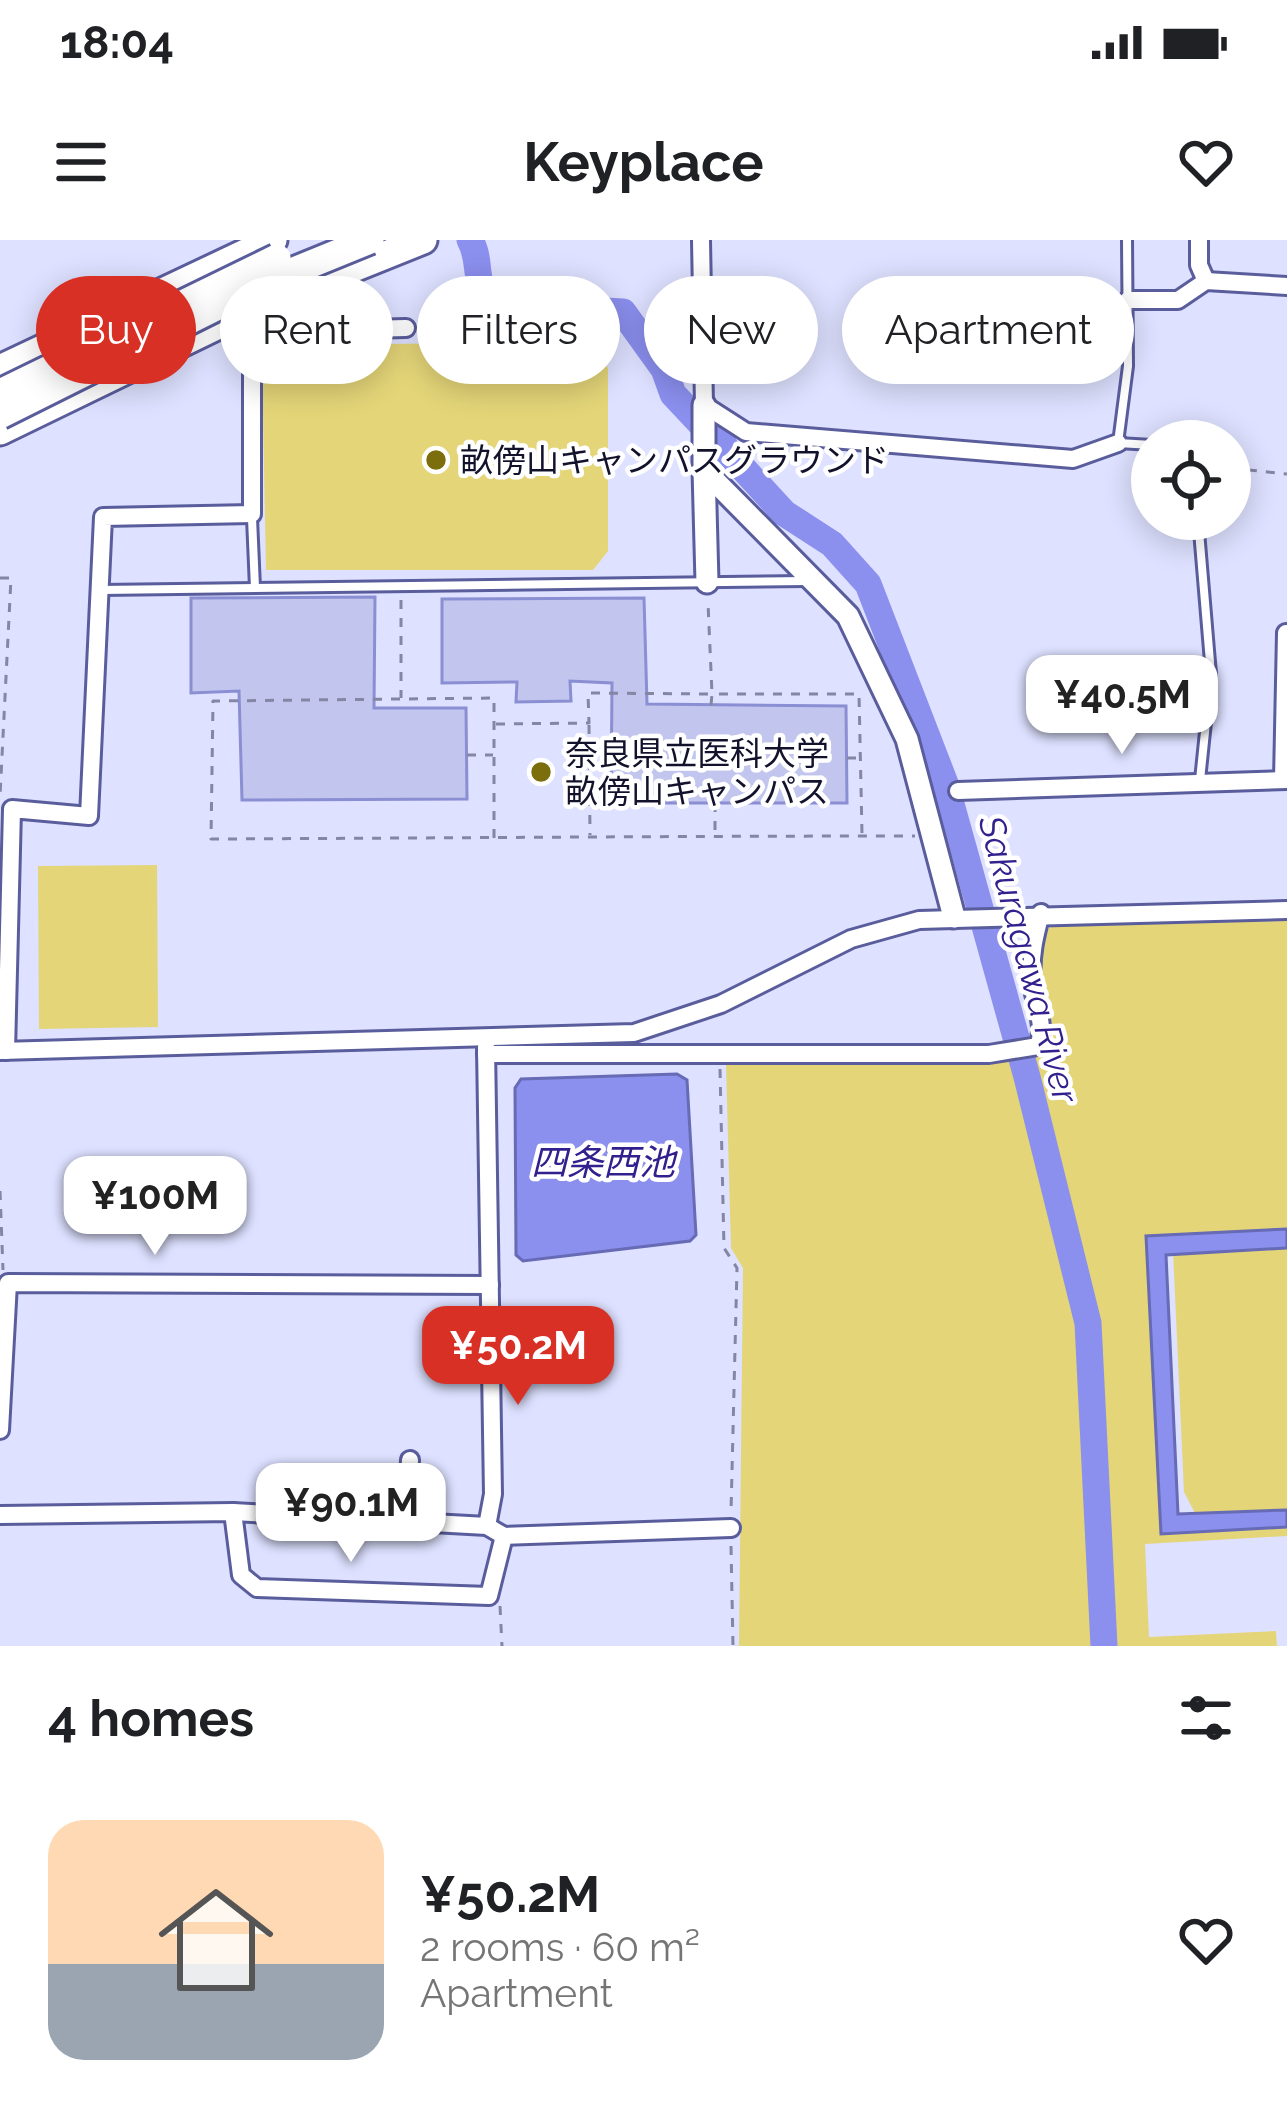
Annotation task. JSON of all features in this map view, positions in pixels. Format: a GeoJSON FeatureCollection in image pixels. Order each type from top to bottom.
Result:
{"type":"FeatureCollection","features":[{"type":"Feature","properties":{"kind":"highway"},"geometry":{"type":"LineString","coordinates":[[0,369],[231,248],[273,240]]}},
{"type":"Feature","properties":{"kind":"highway"},"geometry":{"type":"LineString","coordinates":[[0,392],[320,240]]}},
{"type":"Feature","properties":{"kind":"highway"},"geometry":{"type":"LineString","coordinates":[[0,415],[262,284],[370,240]]}},
{"type":"Feature","properties":{"kind":"highway"},"geometry":{"type":"LineString","coordinates":[[346,276],[423,240]]}},
{"type":"Feature","properties":{"kind":"highway"},"geometry":{"type":"LineString","coordinates":[[0,431],[220,334]]}},
{"type":"Feature","properties":{"kind":"street"},"geometry":{"type":"LineString","coordinates":[[700,240],[707,582]]}},
{"type":"Feature","properties":{"kind":"street"},"geometry":{"type":"LineString","coordinates":[[1199,240],[1199,265],[1206,281]]}},
{"type":"Feature","properties":{"kind":"street"},"geometry":{"type":"LineString","coordinates":[[1134,300],[1178,300],[1206,281],[1287,286]]}},
{"type":"Feature","properties":{"kind":"street"},"geometry":{"type":"LineString","coordinates":[[393,327],[406,328]]}},
{"type":"Feature","properties":{"kind":"street"},"geometry":{"type":"LineString","coordinates":[[251,384],[252,514],[103,517],[89,816],[12,809],[3,1051],[486,1046],[989,1054],[1038,1046],[1044,1032],[1032,986],[1031,950],[1041,913]]}},
{"type":"Feature","properties":{"kind":"street"},"geometry":{"type":"LineString","coordinates":[[704,405],[746,432],[1072,458],[1118,443]]}},
{"type":"Feature","properties":{"kind":"street"},"geometry":{"type":"LineString","coordinates":[[704,470],[848,616],[907,739],[954,917]]}},
{"type":"Feature","properties":{"kind":"street"},"geometry":{"type":"LineString","coordinates":[[958,791],[1285,780],[1286,632]]}},
{"type":"Feature","properties":{"kind":"street"},"geometry":{"type":"LineString","coordinates":[[486,1046],[634,1033],[721,1004],[851,939],[919,920],[1041,913],[1287,910]]}},
{"type":"Feature","properties":{"kind":"street"},"geometry":{"type":"LineString","coordinates":[[486,1046],[493,1494],[487,1526]]}},
{"type":"Feature","properties":{"kind":"street"},"geometry":{"type":"LineString","coordinates":[[0,1430],[8,1283],[490,1285]]}},
{"type":"Feature","properties":{"kind":"street"},"geometry":{"type":"LineString","coordinates":[[407,1520],[410,1460]]}},
{"type":"Feature","properties":{"kind":"street"},"geometry":{"type":"LineString","coordinates":[[0,1515],[232,1512],[487,1526],[504,1536],[731,1528]]}},
{"type":"Feature","properties":{"kind":"street"},"geometry":{"type":"LineString","coordinates":[[232,1512],[241,1575],[256,1588],[489,1596],[504,1536]]}},
{"type":"Feature","properties":{"kind":"lane"},"geometry":{"type":"LineString","coordinates":[[1127,240],[1128,276]]}},
{"type":"Feature","properties":{"kind":"lane"},"geometry":{"type":"LineString","coordinates":[[1126,384],[1118,443],[1131,444]]}},
{"type":"Feature","properties":{"kind":"lane"},"geometry":{"type":"LineString","coordinates":[[252,514],[255,588]]}},
{"type":"Feature","properties":{"kind":"lane"},"geometry":{"type":"LineString","coordinates":[[1200,540],[1210,674],[1200,780]]}},
{"type":"Feature","properties":{"kind":"lane"},"geometry":{"type":"LineString","coordinates":[[100,590],[817,581]]}},
{"type":"Feature","properties":{"kind":"path"},"geometry":{"type":"LineString","coordinates":[[1251,471],[1287,474]]}},
{"type":"Feature","properties":{"kind":"path"},"geometry":{"type":"LineString","coordinates":[[0,578],[10,578],[3,796]]}},
{"type":"Feature","properties":{"kind":"path"},"geometry":{"type":"LineString","coordinates":[[707,582],[711,705]]}},
{"type":"Feature","properties":{"kind":"path"},"geometry":{"type":"LineString","coordinates":[[401,586],[401,699]]}},
{"type":"Feature","properties":{"kind":"path"},"geometry":{"type":"LineString","coordinates":[[590,837],[588,693],[859,694],[862,836]]}},
{"type":"Feature","properties":{"kind":"path"},"geometry":{"type":"LineString","coordinates":[[494,838],[494,698],[212,701],[211,839],[494,838],[590,837],[934,836]]}},
{"type":"Feature","properties":{"kind":"path"},"geometry":{"type":"LineString","coordinates":[[350,699],[350,708]]}},
{"type":"Feature","properties":{"kind":"path"},"geometry":{"type":"LineString","coordinates":[[494,724],[589,723]]}},
{"type":"Feature","properties":{"kind":"path"},"geometry":{"type":"LineString","coordinates":[[589,754],[611,753]]}},
{"type":"Feature","properties":{"kind":"path"},"geometry":{"type":"LineString","coordinates":[[467,755],[495,755]]}},
{"type":"Feature","properties":{"kind":"path"},"geometry":{"type":"LineString","coordinates":[[847,758],[860,758]]}},
{"type":"Feature","properties":{"kind":"path"},"geometry":{"type":"LineString","coordinates":[[715,803],[715,837]]}},
{"type":"Feature","properties":{"kind":"path"},"geometry":{"type":"LineString","coordinates":[[720,1053],[724,1248],[737,1268],[733,1646]]}},
{"type":"Feature","properties":{"kind":"path"},"geometry":{"type":"LineString","coordinates":[[0,1191],[1,1263],[8,1283]]}},
{"type":"Feature","properties":{"kind":"path"},"geometry":{"type":"LineString","coordinates":[[489,1596],[499,1597],[502,1646]]}},
{"type":"Feature","properties":{"kind":"shaded area","name":"畝傍山キャンパスグラウンド"},"geometry":{"type":"Polygon","coordinates":[[[393,344],[417,344],[417,384],[608,384],[608,551],[593,570],[266,570],[262,384],[393,384],[393,344]]]}},
{"type":"Feature","properties":{"kind":"shaded area"},"geometry":{"type":"Polygon","coordinates":[[[157,865],[158,1027],[39,1029],[38,866],[157,865]]]}},
{"type":"Feature","properties":{"kind":"shaded area"},"geometry":{"type":"Polygon","coordinates":[[[1287,921],[1287,1229],[1146,1236],[1161,1533],[1287,1528],[1287,1536],[1145,1544],[1149,1637],[1276,1631],[1277,1646],[739,1646],[743,1268],[731,1248],[726,1065],[734,1060],[1040,1053],[1052,1044],[1040,965],[1043,933],[1052,926],[1287,921]]]}},
{"type":"Feature","properties":{"kind":"shaded area"},"geometry":{"type":"Polygon","coordinates":[[[1287,1248],[1287,1509],[1196,1515],[1184,1492],[1173,1251],[1287,1248]]]}},
{"type":"Feature","properties":{"kind":"water","name":"四条西池"},"geometry":{"type":"Polygon","coordinates":[[[677,1074],[687,1080],[696,1235],[690,1241],[523,1261],[516,1255],[515,1088],[521,1079],[677,1074]]]}},
{"type":"Feature","properties":{"kind":"water"},"geometry":{"type":"Polygon","coordinates":[[[1287,1229],[1287,1248],[1166,1255],[1178,1514],[1287,1510],[1287,1527],[1161,1534],[1146,1236],[1287,1229]]]}},
{"type":"Feature","properties":{"kind":"building"},"geometry":{"type":"Polygon","coordinates":[[[375,597],[374,708],[466,708],[467,799],[242,800],[239,691],[191,693],[191,598],[375,597]]]}},
{"type":"Feature","properties":{"kind":"building"},"geometry":{"type":"Polygon","coordinates":[[[644,598],[647,704],[846,706],[847,803],[611,803],[612,683],[570,681],[571,701],[516,702],[517,682],[442,683],[442,599],[644,598]]]}},
{"type":"Feature","properties":{"kind":"waterway","name":"Sakuragawa River"},"geometry":{"type":"LineString","coordinates":[[470,240],[483,289],[496,305],[623,312],[664,369],[673,394],[703,426],[713,425],[728,452],[784,513],[832,544],[868,584],[946,786],[1027,1077],[1088,1323],[1104,1646]]}},
{"type":"Feature","properties":{"kind":"place","name":"畝傍山キャンパスグラウンド"},"geometry":{"type":"Point","coordinates":[436,460]}},
{"type":"Feature","properties":{"kind":"place","name":"奈良県立医科大学 畝傍山キャンパス"},"geometry":{"type":"Point","coordinates":[541,772]}}]}
